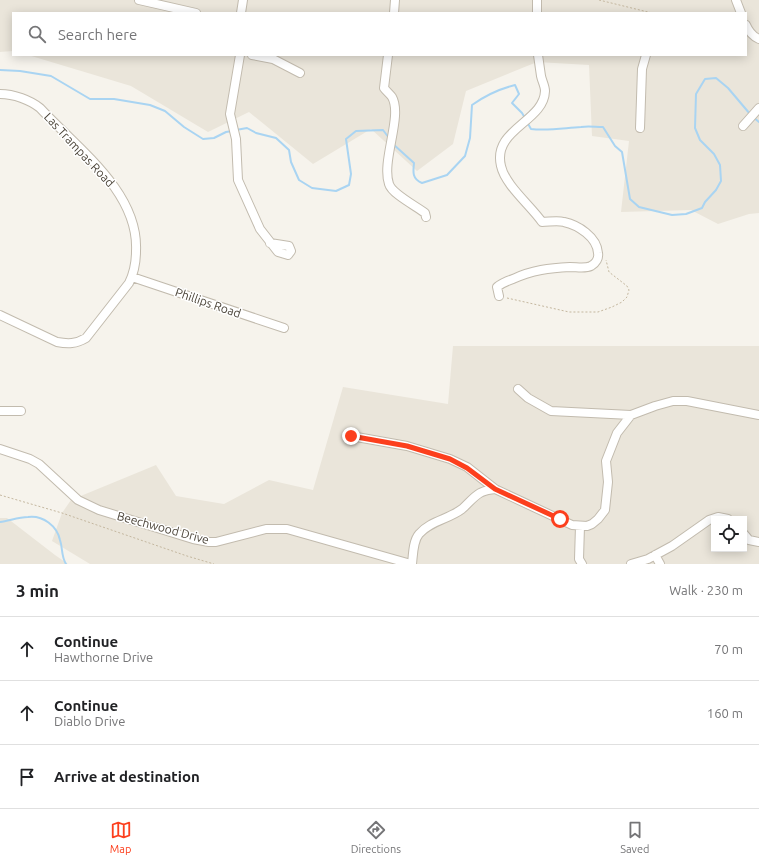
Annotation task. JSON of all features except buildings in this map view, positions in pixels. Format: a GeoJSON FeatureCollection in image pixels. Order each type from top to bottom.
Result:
{"type":"FeatureCollection","features":[{"type":"Feature","properties":{"kind":"street"},"geometry":{"type":"LineString","coordinates":[[139,0],[192,12]]}},
{"type":"Feature","properties":{"kind":"street"},"geometry":{"type":"LineString","coordinates":[[241,12],[243,0]]}},
{"type":"Feature","properties":{"kind":"street"},"geometry":{"type":"LineString","coordinates":[[394,12],[395,0]]}},
{"type":"Feature","properties":{"kind":"street"},"geometry":{"type":"LineString","coordinates":[[537,0],[537,12]]}},
{"type":"Feature","properties":{"kind":"street"},"geometry":{"type":"LineString","coordinates":[[736,0],[742,12]]}},
{"type":"Feature","properties":{"kind":"street"},"geometry":{"type":"LineString","coordinates":[[747,29],[754,37],[759,39]]}},
{"type":"Feature","properties":{"kind":"street"},"geometry":{"type":"LineString","coordinates":[[240,56],[230,114],[236,139],[238,180],[260,230],[270,243]]}},
{"type":"Feature","properties":{"kind":"street"},"geometry":{"type":"LineString","coordinates":[[257,56],[273,59],[300,73]]}},
{"type":"Feature","properties":{"kind":"street"},"geometry":{"type":"LineString","coordinates":[[388,56],[384,88],[393,99],[395,116],[390,152],[387,159],[389,184],[394,192],[425,213],[426,217]]}},
{"type":"Feature","properties":{"kind":"street"},"geometry":{"type":"LineString","coordinates":[[499,296],[497,291],[499,286],[520,276],[540,270],[582,268],[591,266],[597,261],[599,254],[597,247],[592,240],[584,231],[576,226],[562,221],[542,222],[534,210],[512,188],[500,166],[502,147],[507,137],[533,115],[542,101],[545,90],[541,77],[538,56]]}},
{"type":"Feature","properties":{"kind":"street"},"geometry":{"type":"LineString","coordinates":[[640,128],[642,69],[646,56]]}},
{"type":"Feature","properties":{"kind":"street","name":"Las Trampas Road"},"geometry":{"type":"LineString","coordinates":[[0,94],[5,94],[32,102],[40,108],[109,180],[128,207],[137,244],[136,260],[132,277],[125,289],[86,338],[80,342],[67,344],[57,342],[0,315]]}},
{"type":"Feature","properties":{"kind":"street"},"geometry":{"type":"LineString","coordinates":[[744,126],[758,109]]}},
{"type":"Feature","properties":{"kind":"street","name":"Phillips Road"},"geometry":{"type":"LineString","coordinates":[[132,277],[284,328]]}},
{"type":"Feature","properties":{"kind":"street"},"geometry":{"type":"LineString","coordinates":[[518,389],[528,398],[551,411],[631,415],[673,401],[687,401],[759,415]]}},
{"type":"Feature","properties":{"kind":"street"},"geometry":{"type":"LineString","coordinates":[[0,411],[21,411]]}},
{"type":"Feature","properties":{"kind":"street"},"geometry":{"type":"LineString","coordinates":[[351,436],[407,446],[450,459],[467,468],[495,489],[572,525],[587,526],[598,519],[605,510],[608,482],[606,461],[617,433],[631,415]]}},
{"type":"Feature","properties":{"kind":"street","name":"Beechwood Drive"},"geometry":{"type":"LineString","coordinates":[[0,450],[19,455],[35,462],[46,470],[78,500],[85,504],[99,510],[193,539],[216,542],[266,529],[287,529],[411,564]]}},
{"type":"Feature","properties":{"kind":"street"},"geometry":{"type":"LineString","coordinates":[[411,564],[416,539],[419,534],[431,525],[453,515],[462,509],[480,493],[495,489]]}},
{"type":"Feature","properties":{"kind":"street"},"geometry":{"type":"LineString","coordinates":[[631,564],[648,559],[672,546],[711,519]]}},
{"type":"Feature","properties":{"kind":"street"},"geometry":{"type":"LineString","coordinates":[[580,526],[579,560],[582,564]]}},
{"type":"Feature","properties":{"kind":"street"},"geometry":{"type":"LineString","coordinates":[[747,538],[749,540],[759,542]]}},
{"type":"Feature","properties":{"kind":"street"},"geometry":{"type":"LineString","coordinates":[[655,555],[660,564]]}},
{"type":"Feature","properties":{"kind":"path"},"geometry":{"type":"LineString","coordinates":[[599,0],[648,12]]}},
{"type":"Feature","properties":{"kind":"path"},"geometry":{"type":"LineString","coordinates":[[499,296],[569,312],[598,312],[612,307],[622,302],[627,297],[629,290],[627,286],[609,272],[605,259],[598,257]]}},
{"type":"Feature","properties":{"kind":"path"},"geometry":{"type":"LineString","coordinates":[[0,494],[62,513],[186,556],[214,564]]}},
{"type":"Feature","properties":{"kind":"shaded area"},"geometry":{"type":"Polygon","coordinates":[[[0,0],[759,0],[759,213],[749,214],[718,224],[691,210],[621,212],[629,141],[592,136],[589,65],[537,62],[466,91],[453,144],[417,171],[371,129],[313,164],[249,112],[208,132],[131,86],[31,56],[747,56],[747,12],[12,12],[12,51],[0,52],[0,0]]]}},
{"type":"Feature","properties":{"kind":"shaded area"},"geometry":{"type":"Polygon","coordinates":[[[453,346],[759,346],[759,564],[90,564],[52,541],[62,513],[71,500],[156,465],[176,496],[224,504],[269,480],[313,490],[343,387],[448,404],[453,346]]]}},
{"type":"Feature","properties":{"kind":"shaded area"},"geometry":{"type":"Polygon","coordinates":[[[0,518],[7,518],[68,564],[0,564],[0,518]]]}},
{"type":"Feature","properties":{"kind":"waterway"},"geometry":{"type":"LineString","coordinates":[[0,70],[20,71],[51,76],[90,99],[114,99],[150,105],[165,111],[184,127],[203,139],[214,138],[226,132],[232,131]]}},
{"type":"Feature","properties":{"kind":"waterway"},"geometry":{"type":"LineString","coordinates":[[527,122],[531,129],[537,130],[603,127],[615,146],[622,152],[630,199],[639,207],[672,215],[686,214],[702,208],[721,181],[720,165],[714,154],[700,140],[695,128],[696,94],[705,79],[716,78],[728,88],[750,114]]}},
{"type":"Feature","properties":{"kind":"waterway"},"geometry":{"type":"LineString","coordinates":[[393,144],[414,163],[413,172],[416,179],[422,183],[447,175],[465,156],[470,138],[472,105],[477,101],[504,88],[515,85],[519,94],[512,103],[525,118]]}},
{"type":"Feature","properties":{"kind":"waterway"},"geometry":{"type":"LineString","coordinates":[[753,117],[759,122]]}},
{"type":"Feature","properties":{"kind":"waterway"},"geometry":{"type":"LineString","coordinates":[[236,130],[247,128],[256,133],[276,138],[289,150],[291,162],[299,180],[312,188],[336,191],[349,185],[351,174],[346,139],[356,131],[383,130],[389,138]]}},
{"type":"Feature","properties":{"kind":"waterway"},"geometry":{"type":"LineString","coordinates":[[0,522],[34,517],[48,522],[56,530],[66,564]]}},
{"type":"Feature","properties":{"kind":"route"},"geometry":{"type":"LineString","coordinates":[[351,436],[407,446],[450,459],[467,468],[495,489],[560,519]]}}]}
